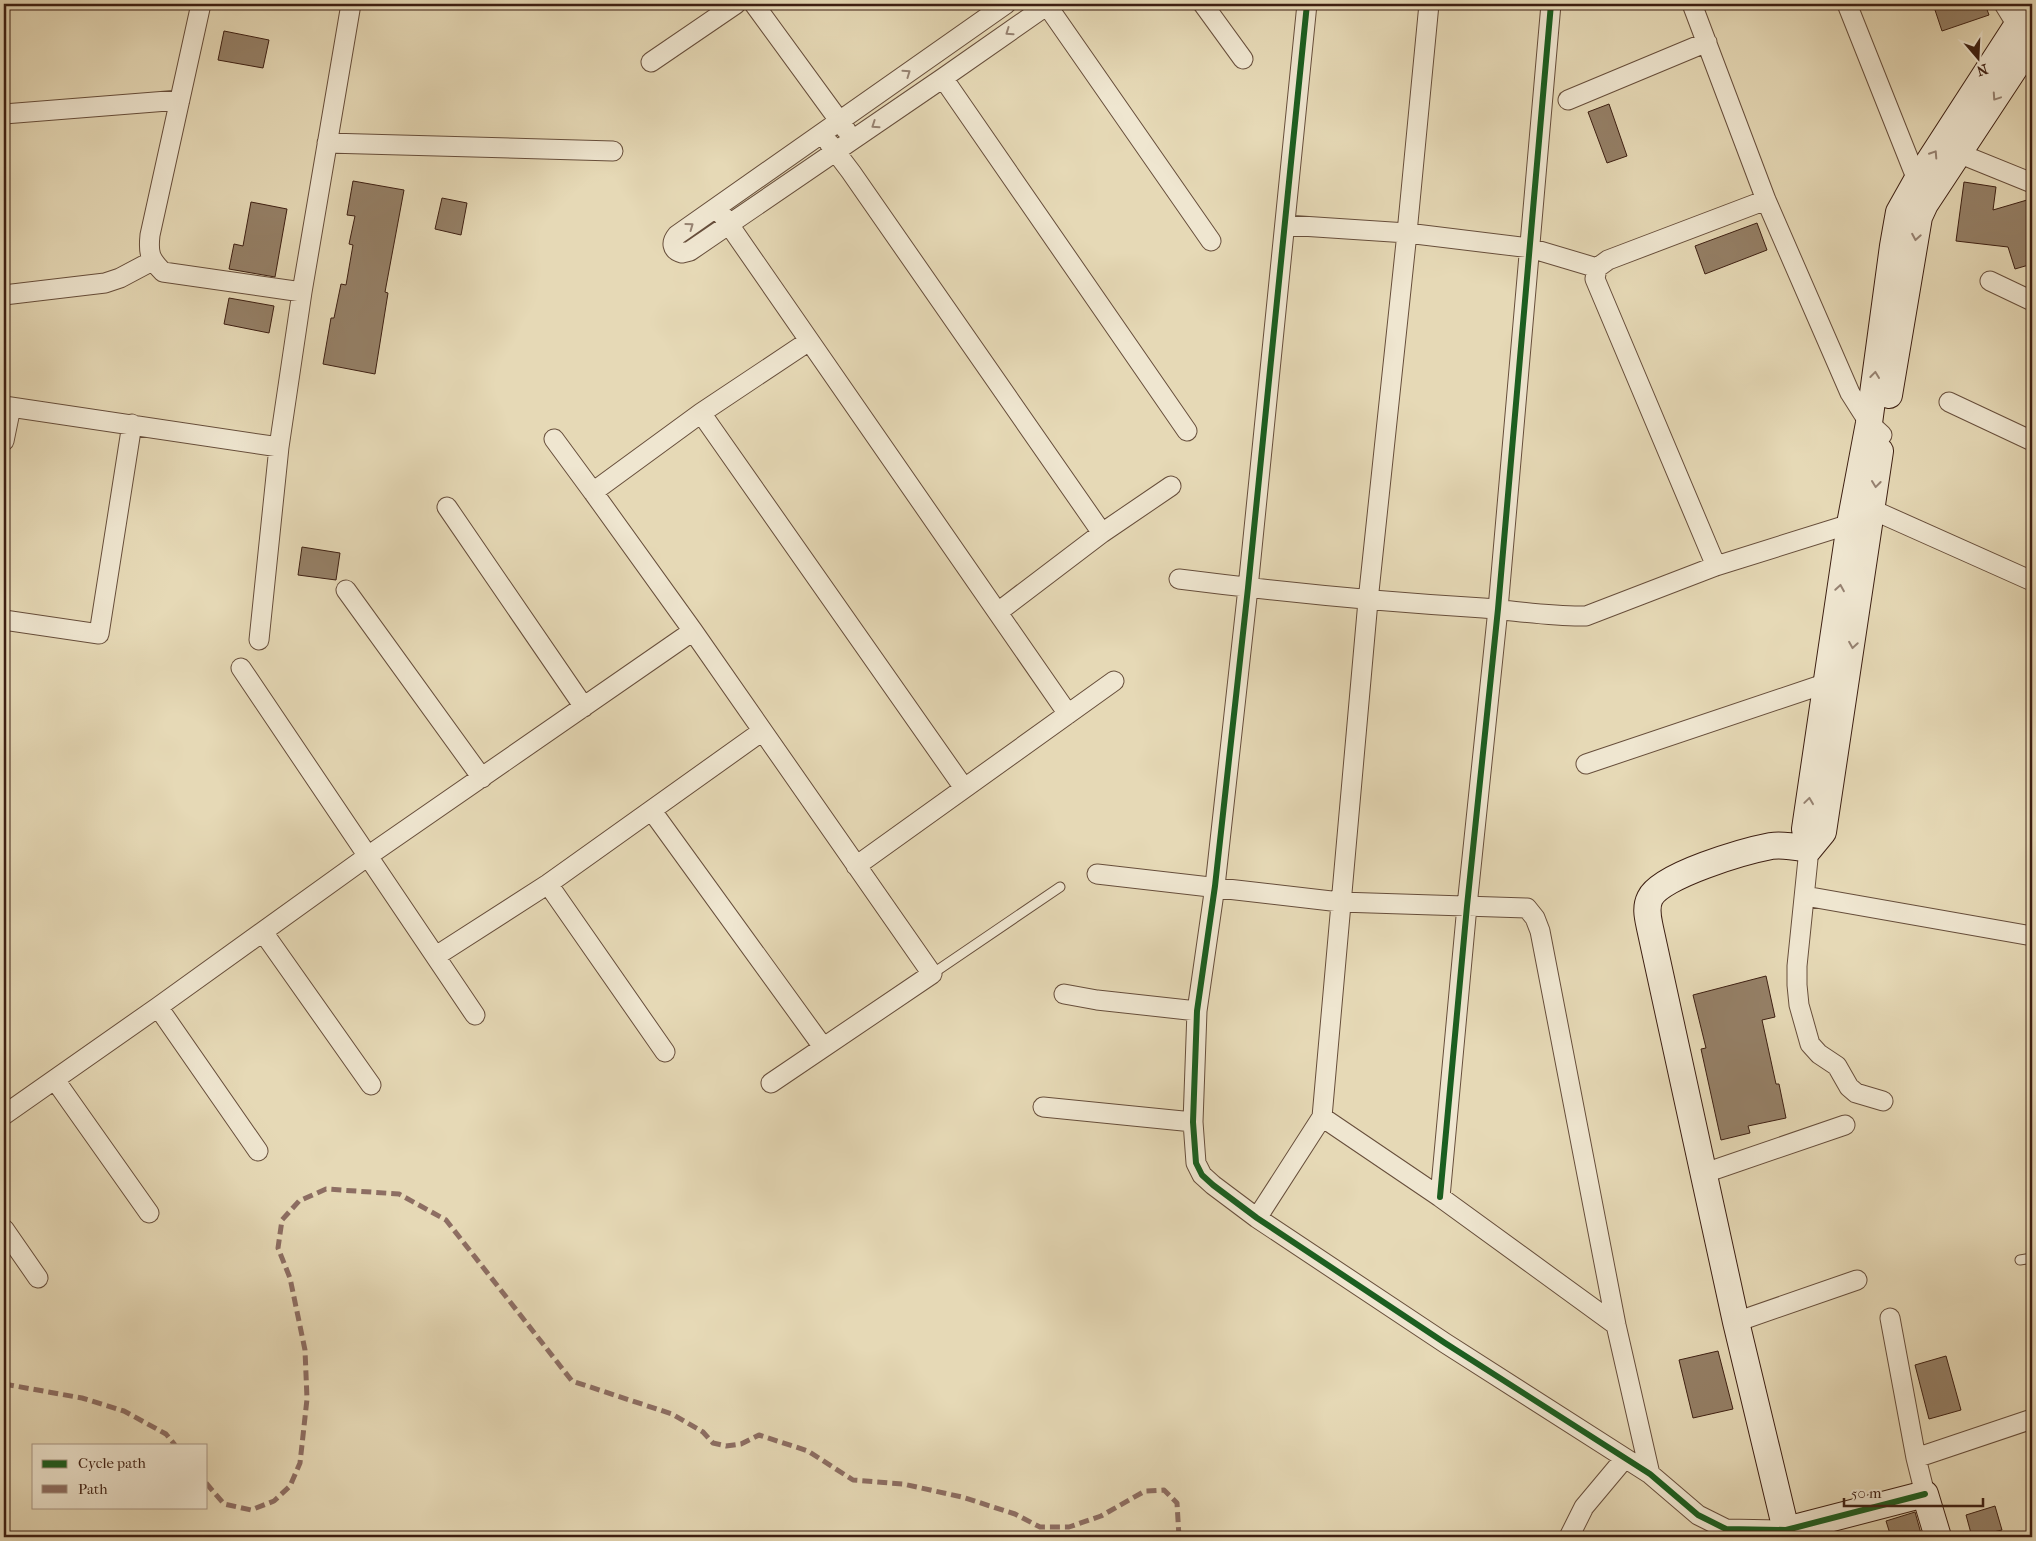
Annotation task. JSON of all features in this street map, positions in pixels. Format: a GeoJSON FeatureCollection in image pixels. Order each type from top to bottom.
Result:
{"type":"FeatureCollection","features":[{"type":"Feature","properties":{"kind":"street"},"geometry":{"type":"LineString","coordinates":[[201,4],[150,236],[149,248],[152,261],[163,272],[302,292]]}},
{"type":"Feature","properties":{"kind":"street"},"geometry":{"type":"LineString","coordinates":[[259,640],[279,448],[302,292],[351,4]]}},
{"type":"Feature","properties":{"kind":"street"},"geometry":{"type":"LineString","coordinates":[[651,62],[736,4]]}},
{"type":"Feature","properties":{"kind":"street"},"geometry":{"type":"LineString","coordinates":[[754,4],[838,122],[854,139]]}},
{"type":"Feature","properties":{"kind":"street"},"geometry":{"type":"LineString","coordinates":[[1006,4],[716,206],[677,235],[672,244],[674,249],[682,253],[690,251],[944,78],[1047,4],[1211,241]]}},
{"type":"Feature","properties":{"kind":"street"},"geometry":{"type":"LineString","coordinates":[[1203,4],[1242,58]]}},
{"type":"Feature","properties":{"kind":"street"},"geometry":{"type":"LineString","coordinates":[[1307,4],[1248,588],[1198,1011],[1193,1122],[1196,1162],[1202,1175],[1257,1218],[1445,1343],[1650,1474],[1698,1515],[1726,1529],[1786,1530],[1925,1494]]}},
{"type":"Feature","properties":{"kind":"street"},"geometry":{"type":"LineString","coordinates":[[1257,1218],[1322,1117],[1368,601],[1429,4]]}},
{"type":"Feature","properties":{"kind":"street"},"geometry":{"type":"LineString","coordinates":[[1440,1197],[1467,906],[1498,609],[1551,4]]}},
{"type":"Feature","properties":{"kind":"street"},"geometry":{"type":"LineString","coordinates":[[1692,4],[1766,200],[1850,393],[1876,429]]}},
{"type":"Feature","properties":{"kind":"street"},"geometry":{"type":"LineString","coordinates":[[1847,4],[1917,180]]}},
{"type":"Feature","properties":{"kind":"street"},"geometry":{"type":"LineString","coordinates":[[1883,1101],[1856,1093],[1849,1087],[1837,1066],[1819,1054],[1810,1044],[1803,1024],[1797,985],[1809,848],[1805,830],[1850,524],[1876,429],[1919,217],[1925,204],[1958,153],[2023,33],[2031,4]]}},
{"type":"Feature","properties":{"kind":"street"},"geometry":{"type":"LineString","coordinates":[[1809,848],[1823,832],[1873,510],[1876,429],[1894,237],[1900,212],[1917,180],[2023,33]]}},
{"type":"Feature","properties":{"kind":"street"},"geometry":{"type":"LineString","coordinates":[[1568,100],[1707,42]]}},
{"type":"Feature","properties":{"kind":"street"},"geometry":{"type":"LineString","coordinates":[[944,78],[1187,431]]}},
{"type":"Feature","properties":{"kind":"street"},"geometry":{"type":"LineString","coordinates":[[4,114],[180,100]]}},
{"type":"Feature","properties":{"kind":"street"},"geometry":{"type":"LineString","coordinates":[[821,134],[837,151],[1102,533]]}},
{"type":"Feature","properties":{"kind":"street"},"geometry":{"type":"LineString","coordinates":[[327,143],[613,151]]}},
{"type":"Feature","properties":{"kind":"street"},"geometry":{"type":"LineString","coordinates":[[1958,153],[2032,183]]}},
{"type":"Feature","properties":{"kind":"street"},"geometry":{"type":"LineString","coordinates":[[1716,566],[1595,279],[1597,268],[1608,260],[1766,200]]}},
{"type":"Feature","properties":{"kind":"street"},"geometry":{"type":"LineString","coordinates":[[716,206],[1068,714]]}},
{"type":"Feature","properties":{"kind":"street"},"geometry":{"type":"LineString","coordinates":[[1286,225],[1407,233],[1530,248],[1597,268]]}},
{"type":"Feature","properties":{"kind":"street"},"geometry":{"type":"LineString","coordinates":[[4,296],[105,283],[120,278],[152,261]]}},
{"type":"Feature","properties":{"kind":"street"},"geometry":{"type":"LineString","coordinates":[[1990,282],[2032,301]]}},
{"type":"Feature","properties":{"kind":"street"},"geometry":{"type":"LineString","coordinates":[[593,492],[701,413],[809,341]]}},
{"type":"Feature","properties":{"kind":"street"},"geometry":{"type":"LineString","coordinates":[[1949,402],[2032,441]]}},
{"type":"Feature","properties":{"kind":"street"},"geometry":{"type":"LineString","coordinates":[[4,440],[7,406],[279,448]]}},
{"type":"Feature","properties":{"kind":"street"},"geometry":{"type":"LineString","coordinates":[[701,413],[964,788]]}},
{"type":"Feature","properties":{"kind":"street"},"geometry":{"type":"LineString","coordinates":[[4,620],[99,634],[132,424]]}},
{"type":"Feature","properties":{"kind":"street"},"geometry":{"type":"LineString","coordinates":[[554,439],[692,631],[932,974],[771,1083]]}},
{"type":"Feature","properties":{"kind":"street"},"geometry":{"type":"LineString","coordinates":[[998,612],[1102,533],[1171,486]]}},
{"type":"Feature","properties":{"kind":"street"},"geometry":{"type":"LineString","coordinates":[[447,507],[584,707]]}},
{"type":"Feature","properties":{"kind":"street"},"geometry":{"type":"LineString","coordinates":[[1873,510],[2032,581]]}},
{"type":"Feature","properties":{"kind":"street"},"geometry":{"type":"LineString","coordinates":[[1180,579],[1368,601],[1586,616],[1716,566],[1850,524]]}},
{"type":"Feature","properties":{"kind":"street"},"geometry":{"type":"LineString","coordinates":[[346,590],[482,778]]}},
{"type":"Feature","properties":{"kind":"street"},"geometry":{"type":"LineString","coordinates":[[4,1115],[158,1008],[368,856],[692,631]]}},
{"type":"Feature","properties":{"kind":"street"},"geometry":{"type":"LineString","coordinates":[[241,668],[475,1015]]}},
{"type":"Feature","properties":{"kind":"street"},"geometry":{"type":"LineString","coordinates":[[856,866],[1114,681]]}},
{"type":"Feature","properties":{"kind":"street"},"geometry":{"type":"LineString","coordinates":[[1586,764],[1826,684]]}},
{"type":"Feature","properties":{"kind":"street"},"geometry":{"type":"LineString","coordinates":[[436,956],[548,884],[761,732]]}},
{"type":"Feature","properties":{"kind":"street"},"geometry":{"type":"LineString","coordinates":[[652,810],[823,1047]]}},
{"type":"Feature","properties":{"kind":"street"},"geometry":{"type":"LineString","coordinates":[[1786,1530],[1702,1174],[1648,913],[1650,899],[1658,888],[1670,880],[1714,862],[1772,846],[1809,848]]}},
{"type":"Feature","properties":{"kind":"street"},"geometry":{"type":"LineString","coordinates":[[1097,874],[1340,902],[1527,908],[1535,918],[1540,931],[1616,1325],[1650,1474]]}},
{"type":"Feature","properties":{"kind":"street"},"geometry":{"type":"LineString","coordinates":[[548,884],[665,1052]]}},
{"type":"Feature","properties":{"kind":"street"},"geometry":{"type":"LineString","coordinates":[[1804,896],[2032,936]]}},
{"type":"Feature","properties":{"kind":"street"},"geometry":{"type":"LineString","coordinates":[[263,932],[371,1085]]}},
{"type":"Feature","properties":{"kind":"street"},"geometry":{"type":"LineString","coordinates":[[1064,994],[1097,1000],[1198,1011]]}},
{"type":"Feature","properties":{"kind":"street"},"geometry":{"type":"LineString","coordinates":[[158,1008],[258,1151]]}},
{"type":"Feature","properties":{"kind":"street"},"geometry":{"type":"LineString","coordinates":[[55,1080],[149,1213]]}},
{"type":"Feature","properties":{"kind":"street"},"geometry":{"type":"LineString","coordinates":[[1043,1108],[1193,1122]]}},
{"type":"Feature","properties":{"kind":"street"},"geometry":{"type":"LineString","coordinates":[[1322,1117],[1440,1197],[1616,1325]]}},
{"type":"Feature","properties":{"kind":"street"},"geometry":{"type":"LineString","coordinates":[[1702,1174],[1845,1125]]}},
{"type":"Feature","properties":{"kind":"street"},"geometry":{"type":"LineString","coordinates":[[4,1229],[38,1278]]}},
{"type":"Feature","properties":{"kind":"street"},"geometry":{"type":"LineString","coordinates":[[1736,1322],[1857,1280]]}},
{"type":"Feature","properties":{"kind":"street"},"geometry":{"type":"LineString","coordinates":[[1890,1318],[1916,1458],[1938,1537]]}},
{"type":"Feature","properties":{"kind":"street"},"geometry":{"type":"LineString","coordinates":[[1916,1458],[2032,1419]]}},
{"type":"Feature","properties":{"kind":"street"},"geometry":{"type":"LineString","coordinates":[[1569,1537],[1584,1508],[1625,1458]]}},
{"type":"Feature","properties":{"kind":"lane"},"geometry":{"type":"LineString","coordinates":[[932,974],[1060,887]]}},
{"type":"Feature","properties":{"kind":"lane"},"geometry":{"type":"LineString","coordinates":[[2020,1260],[2032,1258]]}},
{"type":"Feature","properties":{"kind":"building"},"geometry":{"type":"Polygon","coordinates":[[[1933,4],[1985,4],[1989,15],[1942,31],[1933,4]]]}},
{"type":"Feature","properties":{"kind":"building"},"geometry":{"type":"Polygon","coordinates":[[[224,31],[269,40],[263,68],[218,60],[224,31]]]}},
{"type":"Feature","properties":{"kind":"building"},"geometry":{"type":"Polygon","coordinates":[[[1609,104],[1627,156],[1607,163],[1588,112],[1609,104]]]}},
{"type":"Feature","properties":{"kind":"building"},"geometry":{"type":"Polygon","coordinates":[[[353,181],[404,190],[385,292],[388,293],[375,374],[323,364],[331,318],[334,318],[341,284],[346,285],[353,245],[349,244],[355,216],[347,215],[353,181]]]}},
{"type":"Feature","properties":{"kind":"building"},"geometry":{"type":"Polygon","coordinates":[[[1964,182],[1996,187],[1993,210],[2027,200],[2029,208],[2032,207],[2032,264],[2015,269],[2008,247],[1956,241],[1964,182]]]}},
{"type":"Feature","properties":{"kind":"building"},"geometry":{"type":"Polygon","coordinates":[[[442,198],[467,203],[461,235],[435,229],[442,198]]]}},
{"type":"Feature","properties":{"kind":"building"},"geometry":{"type":"Polygon","coordinates":[[[251,202],[287,209],[275,277],[229,269],[234,244],[243,246],[251,202]]]}},
{"type":"Feature","properties":{"kind":"building"},"geometry":{"type":"Polygon","coordinates":[[[1757,223],[1767,250],[1705,274],[1695,246],[1757,223]]]}},
{"type":"Feature","properties":{"kind":"building"},"geometry":{"type":"Polygon","coordinates":[[[229,298],[274,306],[269,333],[224,324],[229,298]]]}},
{"type":"Feature","properties":{"kind":"building"},"geometry":{"type":"Polygon","coordinates":[[[302,547],[340,553],[336,580],[298,575],[302,547]]]}},
{"type":"Feature","properties":{"kind":"building"},"geometry":{"type":"Polygon","coordinates":[[[1766,976],[1775,1017],[1762,1020],[1776,1084],[1779,1084],[1786,1118],[1748,1126],[1750,1133],[1721,1140],[1701,1049],[1706,1048],[1693,995],[1766,976]]]}},
{"type":"Feature","properties":{"kind":"building"},"geometry":{"type":"Polygon","coordinates":[[[1718,1351],[1733,1409],[1693,1418],[1679,1360],[1718,1351]]]}},
{"type":"Feature","properties":{"kind":"building"},"geometry":{"type":"Polygon","coordinates":[[[1946,1356],[1961,1410],[1929,1419],[1915,1365],[1946,1356]]]}},
{"type":"Feature","properties":{"kind":"building"},"geometry":{"type":"Polygon","coordinates":[[[1995,1506],[2002,1530],[1972,1537],[1966,1515],[1995,1506]]]}},
{"type":"Feature","properties":{"kind":"building"},"geometry":{"type":"Polygon","coordinates":[[[1915,1512],[1922,1537],[1891,1537],[1886,1521],[1915,1512]]]}},
{"type":"Feature","properties":{"kind":"marked path"},"geometry":{"type":"LineString","coordinates":[[208,1485],[224,1504],[251,1510],[274,1501],[290,1486],[300,1463],[307,1399],[305,1350],[290,1278],[278,1248],[282,1220],[299,1201],[326,1189],[399,1194],[446,1220],[572,1381],[672,1414],[703,1432],[713,1443],[726,1446],[741,1444],[759,1435],[808,1451],[853,1480],[903,1484],[962,1497],[1015,1514],[1040,1527],[1069,1527],[1101,1516],[1145,1491],[1164,1490],[1177,1503],[1179,1537]]}},
{"type":"Feature","properties":{"kind":"marked path"},"geometry":{"type":"LineString","coordinates":[[4,1384],[82,1398],[124,1411],[166,1434],[174,1444]]}},
{"type":"Feature","properties":{"kind":"cycle path"},"geometry":{"type":"LineString","coordinates":[[1307,4],[1248,588],[1215,886],[1197,1011],[1193,1122],[1196,1163],[1202,1175],[1213,1185],[1257,1218],[1445,1343],[1650,1474],[1698,1515],[1726,1529],[1786,1530],[1925,1494]]}},
{"type":"Feature","properties":{"kind":"cycle path"},"geometry":{"type":"LineString","coordinates":[[1440,1197],[1467,906],[1498,609],[1551,4]]}}]}
